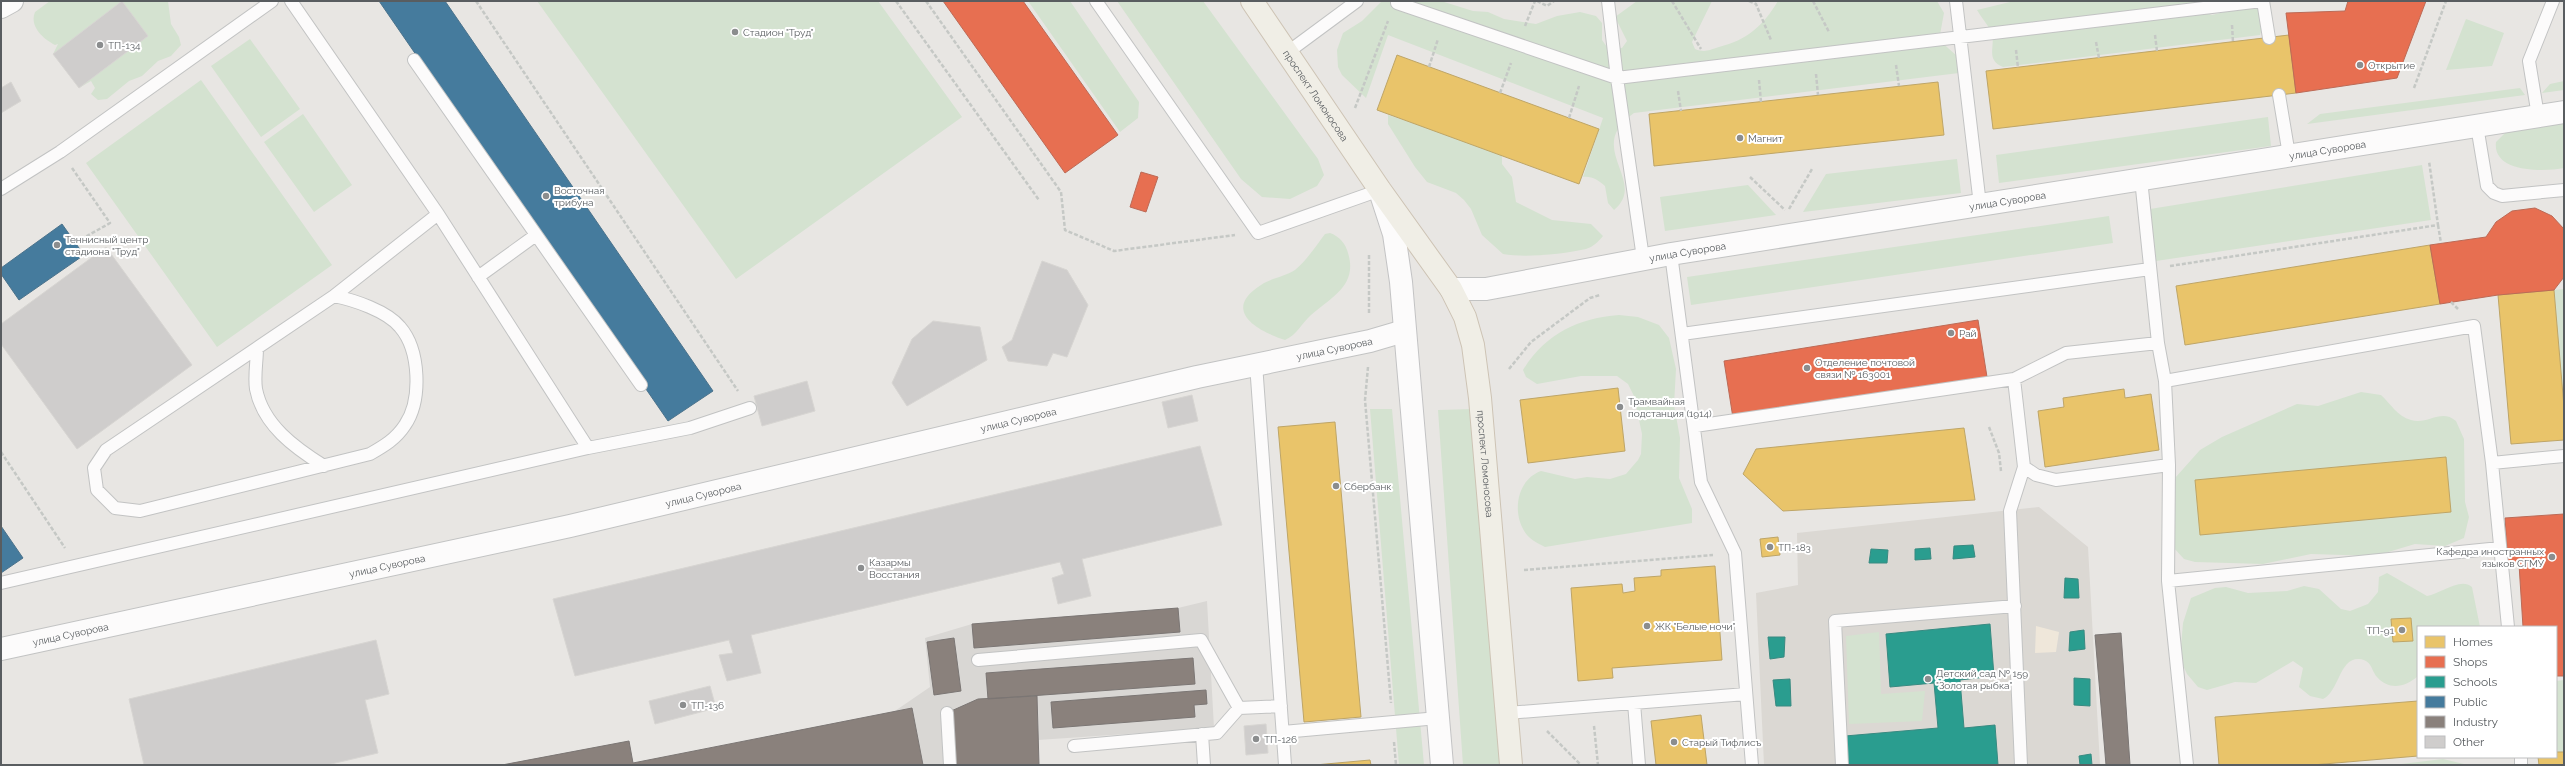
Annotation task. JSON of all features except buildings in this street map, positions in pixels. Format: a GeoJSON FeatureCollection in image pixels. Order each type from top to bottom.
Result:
{"type":"FeatureCollection","features":[{"type":"Feature","properties":{"kind":"main road","name":"проспект Ломоносова"},"geometry":{"type":"LineString","coordinates":[[1252,1],[1288,52],[1380,190],[1451,289],[1465,317],[1473,345],[1480,398],[1511,765]]}},
{"type":"Feature","properties":{"kind":"street"},"geometry":{"type":"LineString","coordinates":[[1,7],[12,1]]}},
{"type":"Feature","properties":{"kind":"street","name":"улица Суворова"},"geometry":{"type":"LineString","coordinates":[[1451,289],[1486,289],[1644,258],[2564,112]]}},
{"type":"Feature","properties":{"kind":"street","name":"проспект Ломоносова"},"geometry":{"type":"LineString","coordinates":[[1380,190],[1394,234],[1404,331],[1442,765]]}},
{"type":"Feature","properties":{"kind":"street","name":"улица Суворова"},"geometry":{"type":"LineString","coordinates":[[1,649],[570,526],[1256,364],[1370,341],[1404,331]]}},
{"type":"Feature","properties":{"kind":"lane"},"geometry":{"type":"LineString","coordinates":[[1,190],[60,152],[272,1]]}},
{"type":"Feature","properties":{"kind":"lane"},"geometry":{"type":"LineString","coordinates":[[291,1],[438,214],[588,448]]}},
{"type":"Feature","properties":{"kind":"lane"},"geometry":{"type":"LineString","coordinates":[[1096,1],[1258,233],[1380,190]]}},
{"type":"Feature","properties":{"kind":"lane"},"geometry":{"type":"LineString","coordinates":[[1288,52],[1356,1]]}},
{"type":"Feature","properties":{"kind":"lane"},"geometry":{"type":"LineString","coordinates":[[1608,1],[1617,78],[1644,258]]}},
{"type":"Feature","properties":{"kind":"lane"},"geometry":{"type":"LineString","coordinates":[[1956,1],[1980,205]]}},
{"type":"Feature","properties":{"kind":"lane"},"geometry":{"type":"LineString","coordinates":[[1397,3],[1617,78],[2262,1],[2269,38]]}},
{"type":"Feature","properties":{"kind":"lane"},"geometry":{"type":"LineString","coordinates":[[2538,116],[2529,62],[2553,1]]}},
{"type":"Feature","properties":{"kind":"lane"},"geometry":{"type":"LineString","coordinates":[[414,60],[641,385]]}},
{"type":"Feature","properties":{"kind":"lane"},"geometry":{"type":"LineString","coordinates":[[2279,95],[2289,155]]}},
{"type":"Feature","properties":{"kind":"lane"},"geometry":{"type":"LineString","coordinates":[[2477,126],[2487,186],[2494,193],[2502,196],[2564,190]]}},
{"type":"Feature","properties":{"kind":"lane"},"geometry":{"type":"LineString","coordinates":[[2141,179],[2158,343],[2165,381],[2169,465],[2168,582],[2187,765]]}},
{"type":"Feature","properties":{"kind":"lane"},"geometry":{"type":"LineString","coordinates":[[334,296],[356,300],[400,327],[415,357],[418,392],[406,424],[392,441],[370,454],[140,511],[115,508],[97,490],[94,468],[106,450],[334,296],[438,214]]}},
{"type":"Feature","properties":{"kind":"lane"},"geometry":{"type":"LineString","coordinates":[[478,277],[536,235]]}},
{"type":"Feature","properties":{"kind":"lane"},"geometry":{"type":"LineString","coordinates":[[1671,254],[1695,426],[1701,482],[1735,553],[1752,765]]}},
{"type":"Feature","properties":{"kind":"lane"},"geometry":{"type":"LineString","coordinates":[[1682,334],[2150,269]]}},
{"type":"Feature","properties":{"kind":"lane"},"geometry":{"type":"LineString","coordinates":[[2165,381],[2474,326],[2492,463],[2508,626]]}},
{"type":"Feature","properties":{"kind":"lane"},"geometry":{"type":"LineString","coordinates":[[1695,426],[2014,379],[2066,353],[2158,343]]}},
{"type":"Feature","properties":{"kind":"lane"},"geometry":{"type":"LineString","coordinates":[[257,348],[256,388],[266,415],[290,444],[324,466]]}},
{"type":"Feature","properties":{"kind":"lane"},"geometry":{"type":"LineString","coordinates":[[1256,364],[1285,765]]}},
{"type":"Feature","properties":{"kind":"lane"},"geometry":{"type":"LineString","coordinates":[[2014,379],[2024,468],[2010,511],[2021,765]]}},
{"type":"Feature","properties":{"kind":"lane"},"geometry":{"type":"LineString","coordinates":[[1,583],[588,448],[690,428],[750,408]]}},
{"type":"Feature","properties":{"kind":"lane"},"geometry":{"type":"LineString","coordinates":[[2492,463],[2564,456]]}},
{"type":"Feature","properties":{"kind":"lane"},"geometry":{"type":"LineString","coordinates":[[2024,468],[2036,475],[2056,480],[2169,465]]}},
{"type":"Feature","properties":{"kind":"lane"},"geometry":{"type":"LineString","coordinates":[[2168,582],[2500,548]]}},
{"type":"Feature","properties":{"kind":"lane"},"geometry":{"type":"LineString","coordinates":[[1842,765],[1835,621],[2015,606]]}},
{"type":"Feature","properties":{"kind":"lane"},"geometry":{"type":"LineString","coordinates":[[978,660],[1201,640],[1239,708]]}},
{"type":"Feature","properties":{"kind":"lane"},"geometry":{"type":"LineString","coordinates":[[1507,713],[1746,694]]}},
{"type":"Feature","properties":{"kind":"lane"},"geometry":{"type":"LineString","coordinates":[[1634,703],[1639,765]]}},
{"type":"Feature","properties":{"kind":"lane"},"geometry":{"type":"LineString","coordinates":[[1074,746],[1217,733],[1239,708],[1281,706]]}},
{"type":"Feature","properties":{"kind":"lane"},"geometry":{"type":"LineString","coordinates":[[947,713],[950,765]]}},
{"type":"Feature","properties":{"kind":"lane"},"geometry":{"type":"LineString","coordinates":[[1283,732],[1438,718]]}},
{"type":"Feature","properties":{"kind":"lane"},"geometry":{"type":"LineString","coordinates":[[1202,734],[1204,765]]}},
{"type":"Feature","properties":{"kind":"path"},"geometry":{"type":"LineString","coordinates":[[476,1],[750,408]]}},
{"type":"Feature","properties":{"kind":"path"},"geometry":{"type":"LineString","coordinates":[[896,1],[1038,200]]}},
{"type":"Feature","properties":{"kind":"path"},"geometry":{"type":"LineString","coordinates":[[926,1],[1061,192],[1065,230],[1114,251],[1258,233]]}},
{"type":"Feature","properties":{"kind":"path"},"geometry":{"type":"LineString","coordinates":[[1500,93],[1536,1],[1547,6],[1554,1]]}},
{"type":"Feature","properties":{"kind":"path"},"geometry":{"type":"LineString","coordinates":[[1672,1],[1712,67]]}},
{"type":"Feature","properties":{"kind":"path"},"geometry":{"type":"LineString","coordinates":[[1749,1],[1756,2],[1779,59]]}},
{"type":"Feature","properties":{"kind":"path"},"geometry":{"type":"LineString","coordinates":[[1813,1],[1839,52]]}},
{"type":"Feature","properties":{"kind":"path"},"geometry":{"type":"LineString","coordinates":[[2414,88],[2446,1]]}},
{"type":"Feature","properties":{"kind":"path"},"geometry":{"type":"LineString","coordinates":[[1354,111],[1397,3]]}},
{"type":"Feature","properties":{"kind":"path"},"geometry":{"type":"LineString","coordinates":[[1429,67],[1444,19]]}},
{"type":"Feature","properties":{"kind":"path"},"geometry":{"type":"LineString","coordinates":[[1569,118],[1585,68]]}},
{"type":"Feature","properties":{"kind":"path"},"geometry":{"type":"LineString","coordinates":[[60,152],[110,223],[80,240]]}},
{"type":"Feature","properties":{"kind":"path"},"geometry":{"type":"LineString","coordinates":[[2429,161],[2441,243]]}},
{"type":"Feature","properties":{"kind":"path"},"geometry":{"type":"LineString","coordinates":[[1750,177],[1787,212],[1812,169]]}},
{"type":"Feature","properties":{"kind":"path"},"geometry":{"type":"LineString","coordinates":[[2150,269],[2438,224]]}},
{"type":"Feature","properties":{"kind":"path"},"geometry":{"type":"LineString","coordinates":[[1369,255],[1370,341],[1365,400],[1396,765]]}},
{"type":"Feature","properties":{"kind":"path"},"geometry":{"type":"LineString","coordinates":[[1509,368],[1538,337],[1590,298],[1604,293]]}},
{"type":"Feature","properties":{"kind":"path"},"geometry":{"type":"LineString","coordinates":[[1,452],[77,566]]}},
{"type":"Feature","properties":{"kind":"path"},"geometry":{"type":"LineString","coordinates":[[1524,570],[1735,553]]}},
{"type":"Feature","properties":{"kind":"path"},"geometry":{"type":"LineString","coordinates":[[1586,726],[1594,725],[1598,765]]}},
{"type":"Feature","properties":{"kind":"path"},"geometry":{"type":"LineString","coordinates":[[1555,729],[1547,730],[1581,765]]}},
{"type":"Feature","properties":{"kind":"shaded area","name":"Детский сад № 159 \"Золотая рыбка\""},"geometry":{"type":"Polygon","coordinates":[[[2039,507],[2088,547],[2100,765],[1764,765],[1756,593],[1798,585],[1797,533],[2039,507]]]}},
{"type":"Feature","properties":{"kind":"shaded area"},"geometry":{"type":"Polygon","coordinates":[[[1207,601],[1214,728],[1038,740],[1039,765],[502,765],[629,741],[633,763],[892,713],[930,687],[925,638],[972,624],[1178,608],[1207,601]]]}},
{"type":"Feature","properties":{"kind":"green space"},"geometry":{"type":"Polygon","coordinates":[[[50,1],[122,1],[53,54],[58,44],[55,45],[42,36],[38,32],[34,22],[35,12],[50,1]]]}},
{"type":"Feature","properties":{"kind":"green space"},"geometry":{"type":"Polygon","coordinates":[[[122,1],[168,1],[171,24],[179,37],[181,45],[171,56],[158,61],[142,76],[129,81],[107,99],[98,100],[91,94],[95,88],[91,81],[79,88],[148,36],[122,1]]]}},
{"type":"Feature","properties":{"kind":"green space"},"geometry":{"type":"Polygon","coordinates":[[[537,1],[878,1],[962,117],[736,279],[537,1]]]}},
{"type":"Feature","properties":{"kind":"green space"},"geometry":{"type":"Polygon","coordinates":[[[1028,1],[1070,1],[1139,102],[1138,118],[1120,132],[1028,1]]]}},
{"type":"Feature","properties":{"kind":"green space"},"geometry":{"type":"Polygon","coordinates":[[[1117,1],[1203,1],[1318,159],[1324,175],[1317,186],[1290,199],[1262,197],[1241,179],[1117,1]]]}},
{"type":"Feature","properties":{"kind":"green space"},"geometry":{"type":"Polygon","coordinates":[[[1382,1],[1441,1],[1473,11],[1488,12],[1504,19],[1536,24],[1557,16],[1580,12],[1596,16],[1602,23],[1602,40],[1607,47],[1622,48],[1627,41],[1615,17],[1637,1],[1712,1],[1692,42],[1695,49],[1704,51],[1729,44],[1746,36],[1760,25],[1778,1],[1937,1],[1944,13],[1939,40],[1957,56],[1959,73],[1634,113],[1620,126],[1614,139],[1614,151],[1625,188],[1623,199],[1614,210],[1608,203],[1605,186],[1595,179],[1583,177],[1603,118],[1388,35],[1366,98],[1342,75],[1338,67],[1337,50],[1343,33],[1362,21],[1382,1]]]}},
{"type":"Feature","properties":{"kind":"green space"},"geometry":{"type":"Polygon","coordinates":[[[2014,1],[2202,1],[2207,13],[2212,15],[2248,6],[2259,8],[2262,28],[2260,35],[2003,67],[1997,64],[1992,56],[1993,41],[1991,31],[1977,10],[2014,1]]]}},
{"type":"Feature","properties":{"kind":"green space"},"geometry":{"type":"Polygon","coordinates":[[[2466,19],[2504,33],[2492,66],[2446,70],[2466,19]]]}},
{"type":"Feature","properties":{"kind":"green space"},"geometry":{"type":"Polygon","coordinates":[[[250,39],[300,109],[261,137],[211,66],[250,39]]]}},
{"type":"Feature","properties":{"kind":"green space"},"geometry":{"type":"Polygon","coordinates":[[[201,80],[332,265],[217,347],[86,163],[201,80]]]}},
{"type":"Feature","properties":{"kind":"green space"},"geometry":{"type":"Polygon","coordinates":[[[2564,81],[2564,90],[2542,93],[2550,84],[2564,81]]]}},
{"type":"Feature","properties":{"kind":"green space"},"geometry":{"type":"Polygon","coordinates":[[[2520,88],[2525,95],[2307,124],[2320,114],[2520,88]]]}},
{"type":"Feature","properties":{"kind":"green space"},"geometry":{"type":"Polygon","coordinates":[[[303,114],[352,185],[314,212],[264,142],[303,114]]]}},
{"type":"Feature","properties":{"kind":"green space"},"geometry":{"type":"Polygon","coordinates":[[[1388,115],[1496,150],[1502,155],[1502,164],[1512,177],[1516,202],[1552,220],[1591,224],[1603,236],[1591,247],[1577,251],[1533,255],[1503,254],[1482,235],[1471,209],[1464,200],[1456,193],[1427,182],[1415,167],[1388,124],[1388,115]]]}},
{"type":"Feature","properties":{"kind":"green space"},"geometry":{"type":"Polygon","coordinates":[[[2268,117],[2271,146],[1999,183],[1996,155],[2268,117]]]}},
{"type":"Feature","properties":{"kind":"green space"},"geometry":{"type":"Polygon","coordinates":[[[2564,123],[2564,168],[2533,170],[2521,168],[2510,165],[2502,160],[2497,152],[2496,142],[2508,130],[2564,123]]]}},
{"type":"Feature","properties":{"kind":"green space"},"geometry":{"type":"Polygon","coordinates":[[[1957,159],[1961,193],[1803,212],[1826,174],[1957,159]]]}},
{"type":"Feature","properties":{"kind":"green space"},"geometry":{"type":"Polygon","coordinates":[[[2422,165],[2431,220],[2156,261],[2150,209],[2422,165]]]}},
{"type":"Feature","properties":{"kind":"green space"},"geometry":{"type":"Polygon","coordinates":[[[1748,185],[1776,215],[1665,231],[1660,197],[1748,185]]]}},
{"type":"Feature","properties":{"kind":"green space"},"geometry":{"type":"Polygon","coordinates":[[[2109,216],[2113,243],[1691,305],[1687,277],[2109,216]]]}},
{"type":"Feature","properties":{"kind":"green space"},"geometry":{"type":"Polygon","coordinates":[[[1330,233],[1342,241],[1346,246],[1348,253],[1350,264],[1349,274],[1341,289],[1335,296],[1311,315],[1293,335],[1285,340],[1264,331],[1255,325],[1244,311],[1244,303],[1249,294],[1261,285],[1295,270],[1307,258],[1325,234],[1330,233]]]}},
{"type":"Feature","properties":{"kind":"green space"},"geometry":{"type":"Polygon","coordinates":[[[2564,289],[2564,407],[2554,290],[2564,289]]]}},
{"type":"Feature","properties":{"kind":"green space"},"geometry":{"type":"Polygon","coordinates":[[[1619,315],[1638,317],[1659,325],[1669,338],[1676,369],[1674,405],[1680,438],[1679,478],[1692,509],[1692,523],[1545,547],[1527,535],[1519,518],[1519,499],[1521,490],[1526,482],[1541,471],[1575,479],[1587,477],[1610,479],[1626,474],[1641,454],[1642,434],[1634,396],[1628,384],[1617,376],[1581,376],[1537,384],[1526,377],[1523,370],[1532,357],[1542,347],[1564,330],[1576,324],[1590,320],[1619,315]]]}},
{"type":"Feature","properties":{"kind":"green space"},"geometry":{"type":"Polygon","coordinates":[[[2361,392],[2381,395],[2398,413],[2411,420],[2417,421],[2445,416],[2456,421],[2464,439],[2465,502],[2469,517],[2464,538],[2445,546],[2415,544],[2375,556],[2311,554],[2263,564],[2195,562],[2184,559],[2173,547],[2175,478],[2200,450],[2222,437],[2297,404],[2318,406],[2361,392]]]}},
{"type":"Feature","properties":{"kind":"green space"},"geometry":{"type":"Polygon","coordinates":[[[1370,409],[1392,409],[1424,765],[1399,765],[1370,409]]]}},
{"type":"Feature","properties":{"kind":"green space"},"geometry":{"type":"Polygon","coordinates":[[[1474,409],[1500,765],[1463,765],[1438,410],[1474,409]]]}},
{"type":"Feature","properties":{"kind":"green space"},"geometry":{"type":"Polygon","coordinates":[[[2387,573],[2427,596],[2456,585],[2467,584],[2472,587],[2480,626],[2417,626],[2417,677],[2413,680],[2403,685],[2392,686],[2377,677],[2369,663],[2366,661],[2359,659],[2352,660],[2343,669],[2333,690],[2323,699],[2310,696],[2299,687],[2303,668],[2293,661],[2256,683],[2235,682],[2207,690],[2198,687],[2187,674],[2180,659],[2183,623],[2191,598],[2215,588],[2226,587],[2248,593],[2287,591],[2304,586],[2319,589],[2341,609],[2350,611],[2368,604],[2378,592],[2379,577],[2387,573]]]}},
{"type":"Feature","properties":{"kind":"green space"},"geometry":{"type":"Polygon","coordinates":[[[1879,632],[1881,694],[1925,691],[1922,721],[1849,724],[1846,636],[1879,632]]]}},
{"type":"Feature","properties":{"kind":"green space"},"geometry":{"type":"Polygon","coordinates":[[[2564,680],[2564,752],[2557,752],[2557,681],[2564,680]]]}},
{"type":"Feature","properties":{"kind":"green space"},"geometry":{"type":"Polygon","coordinates":[[[2443,759],[2468,765],[2393,765],[2443,759]]]}},
{"type":"Feature","properties":{"kind":"sand"},"geometry":{"type":"Polygon","coordinates":[[[2036,626],[2059,632],[2056,652],[2035,653],[2036,626]]]}},
{"type":"Feature","properties":{"kind":"place","name":"Стадион \"Труд\""},"geometry":{"type":"Point","coordinates":[735,32]}},
{"type":"Feature","properties":{"kind":"place","name":"ТП-134"},"geometry":{"type":"Point","coordinates":[100,45]}},
{"type":"Feature","properties":{"kind":"place","name":"Открытие"},"geometry":{"type":"Point","coordinates":[2360,65]}},
{"type":"Feature","properties":{"kind":"place","name":"Магнит"},"geometry":{"type":"Point","coordinates":[1740,138]}},
{"type":"Feature","properties":{"kind":"place","name":"Восточная трибуна"},"geometry":{"type":"Point","coordinates":[546,196]}},
{"type":"Feature","properties":{"kind":"place","name":"Теннисный центр стадиона \"Труд\""},"geometry":{"type":"Point","coordinates":[57,245]}},
{"type":"Feature","properties":{"kind":"place","name":"Рай"},"geometry":{"type":"Point","coordinates":[1951,333]}},
{"type":"Feature","properties":{"kind":"place","name":"Отделение почтовой связи № 163001"},"geometry":{"type":"Point","coordinates":[1807,368]}},
{"type":"Feature","properties":{"kind":"place","name":"Трамвайная подстанция (1914)"},"geometry":{"type":"Point","coordinates":[1620,407]}},
{"type":"Feature","properties":{"kind":"place","name":"Сбербанк"},"geometry":{"type":"Point","coordinates":[1336,486]}},
{"type":"Feature","properties":{"kind":"place","name":"ТП-183"},"geometry":{"type":"Point","coordinates":[1770,547]}},
{"type":"Feature","properties":{"kind":"place","name":"Кафедра иностранных языков СГМУ"},"geometry":{"type":"Point","coordinates":[2552,557]}},
{"type":"Feature","properties":{"kind":"place","name":"Казармы Восстания"},"geometry":{"type":"Point","coordinates":[861,568]}},
{"type":"Feature","properties":{"kind":"place","name":"ЖК \"Белые ночи\""},"geometry":{"type":"Point","coordinates":[1647,626]}},
{"type":"Feature","properties":{"kind":"place","name":"ТП-91"},"geometry":{"type":"Point","coordinates":[2402,630]}},
{"type":"Feature","properties":{"kind":"place","name":"Детский сад № 159 \"Золотая рыбка\""},"geometry":{"type":"Point","coordinates":[1928,679]}},
{"type":"Feature","properties":{"kind":"place","name":"ТП-136"},"geometry":{"type":"Point","coordinates":[683,705]}},
{"type":"Feature","properties":{"kind":"place","name":"ТП-126"},"geometry":{"type":"Point","coordinates":[1256,739]}},
{"type":"Feature","properties":{"kind":"place","name":"Старый Тифлисъ"},"geometry":{"type":"Point","coordinates":[1674,742]}}]}
